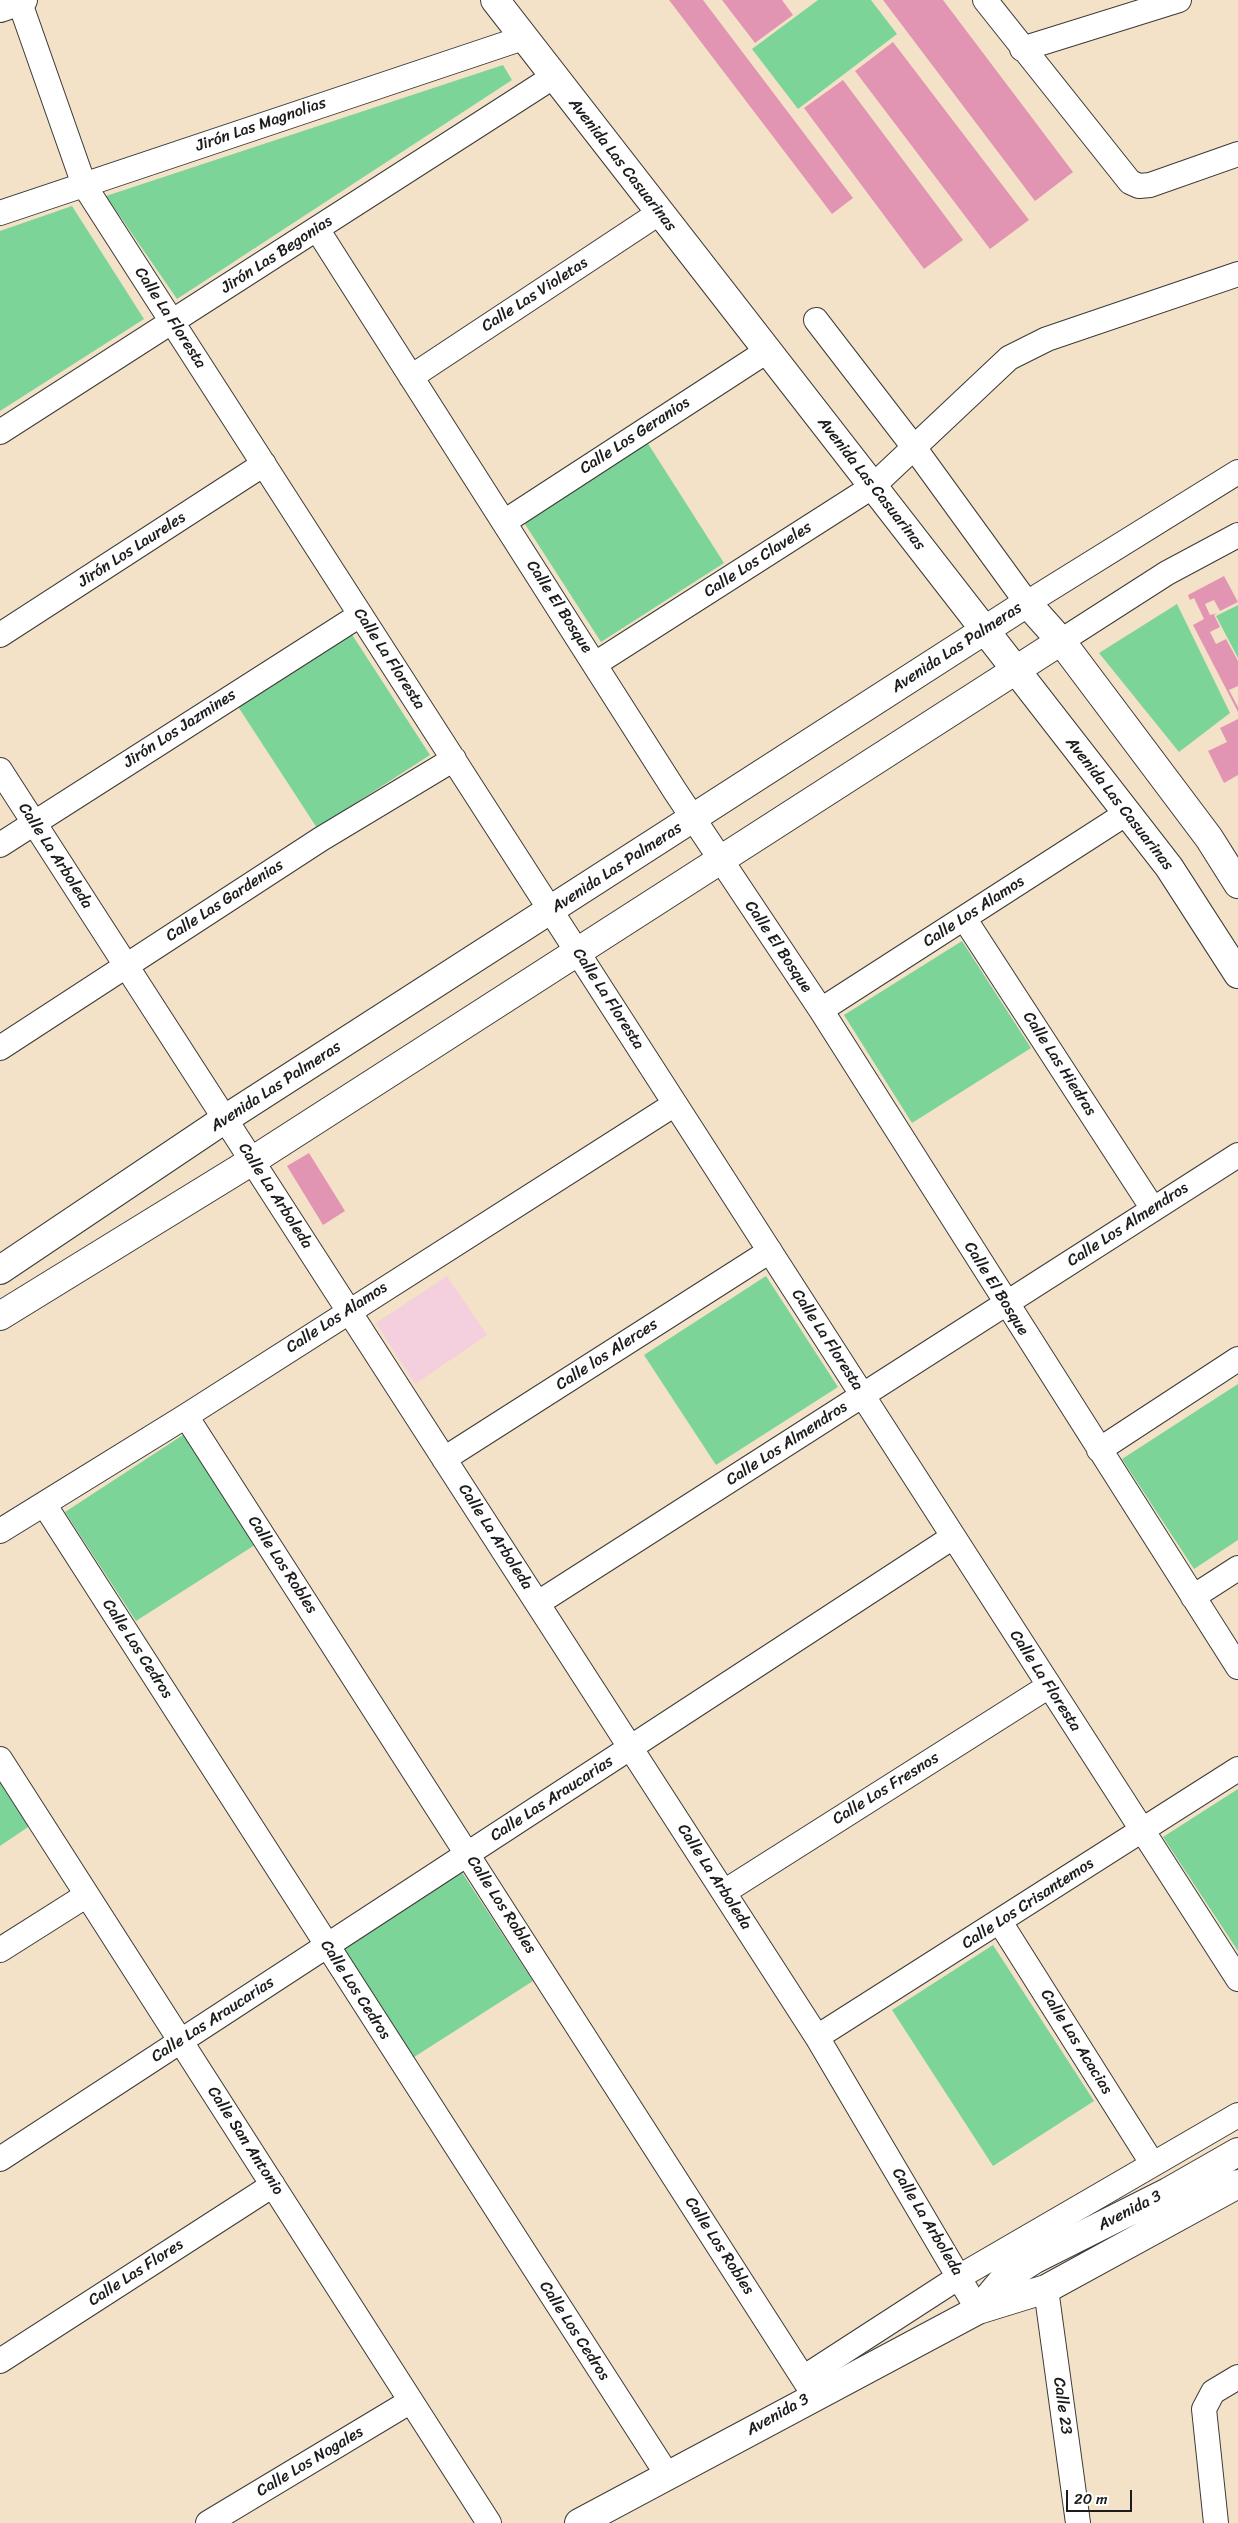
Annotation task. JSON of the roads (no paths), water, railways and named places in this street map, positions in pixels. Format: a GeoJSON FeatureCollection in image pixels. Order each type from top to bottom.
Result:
{"type":"FeatureCollection","features":[{"type":"Feature","properties":{"kind":"street","name":"Avenida Las Casuarinas"},"geometry":{"type":"LineString","coordinates":[[495,0],[1169,867],[1238,974]]}},
{"type":"Feature","properties":{"kind":"street"},"geometry":{"type":"LineString","coordinates":[[986,0],[1022,49],[1130,182],[1139,186],[1150,185],[1238,154]]}},
{"type":"Feature","properties":{"kind":"street"},"geometry":{"type":"LineString","coordinates":[[1022,49],[1179,0]]}},
{"type":"Feature","properties":{"kind":"street","name":"Calle La Floresta"},"geometry":{"type":"LineString","coordinates":[[15,2],[84,185],[1238,1979]]}},
{"type":"Feature","properties":{"kind":"street","name":"Jirón Las Magnolias"},"geometry":{"type":"LineString","coordinates":[[0,213],[523,38]]}},
{"type":"Feature","properties":{"kind":"street","name":"Jirón Las Begonias"},"geometry":{"type":"LineString","coordinates":[[0,432],[553,77]]}},
{"type":"Feature","properties":{"kind":"street","name":"Calle Las Violetas"},"geometry":{"type":"LineString","coordinates":[[412,377],[659,213]]}},
{"type":"Feature","properties":{"kind":"street","name":"Calle El Bosque"},"geometry":{"type":"LineString","coordinates":[[316,229],[721,860],[821,1010],[1005,1304],[1238,1667]]}},
{"type":"Feature","properties":{"kind":"street","name":"Calle Los Claveles"},"geometry":{"type":"LineString","coordinates":[[595,664],[872,487],[913,446],[1009,358],[1047,339],[1238,274]]}},
{"type":"Feature","properties":{"kind":"street"},"geometry":{"type":"LineString","coordinates":[[816,320],[913,446],[1027,603],[1061,641],[1209,838],[1238,884]]}},
{"type":"Feature","properties":{"kind":"street","name":"Calle Los Geranios"},"geometry":{"type":"LineString","coordinates":[[504,522],[767,351]]}},
{"type":"Feature","properties":{"kind":"street","name":"Jirón Los Laureles"},"geometry":{"type":"LineString","coordinates":[[0,635],[264,464]]}},
{"type":"Feature","properties":{"kind":"street","name":"Avenida Las Palmeras"},"geometry":{"type":"LineString","coordinates":[[0,1270],[225,1119],[985,632],[1027,603],[1238,472]]}},
{"type":"Feature","properties":{"kind":"street"},"geometry":{"type":"LineString","coordinates":[[0,1316],[252,1161],[1167,573],[1238,535]]}},
{"type":"Feature","properties":{"kind":"street","name":"Jirón Los Jazmines"},"geometry":{"type":"LineString","coordinates":[[0,845],[360,615]]}},
{"type":"Feature","properties":{"kind":"street","name":"Calle Las Gardenias"},"geometry":{"type":"LineString","coordinates":[[0,1048],[320,839],[454,759]]}},
{"type":"Feature","properties":{"kind":"street","name":"Calle La Arboleda"},"geometry":{"type":"LineString","coordinates":[[0,770],[817,2037],[978,2310]]}},
{"type":"Feature","properties":{"kind":"street","name":"Calle Los Alamos"},"geometry":{"type":"LineString","coordinates":[[821,1010],[1127,813]]}},
{"type":"Feature","properties":{"kind":"street","name":"Calle Las Hiedras"},"geometry":{"type":"LineString","coordinates":[[964,918],[1153,1209]]}},
{"type":"Feature","properties":{"kind":"street","name":"Calle Los Alamos"},"geometry":{"type":"LineString","coordinates":[[0,1532],[186,1416],[348,1310],[675,1104]]}},
{"type":"Feature","properties":{"kind":"street","name":"Calle Los Almendros"},"geometry":{"type":"LineString","coordinates":[[538,1603],[1238,1155]]}},
{"type":"Feature","properties":{"kind":"street","name":"Calle los Alerces"},"geometry":{"type":"LineString","coordinates":[[444,1459],[770,1251]]}},
{"type":"Feature","properties":{"kind":"street"},"geometry":{"type":"LineString","coordinates":[[1099,1450],[1238,1359]]}},
{"type":"Feature","properties":{"kind":"street","name":"Calle Los Robles"},"geometry":{"type":"LineString","coordinates":[[186,1416],[809,2387]]}},
{"type":"Feature","properties":{"kind":"street","name":"Calle Los Cedros"},"geometry":{"type":"LineString","coordinates":[[44,1504],[668,2476]]}},
{"type":"Feature","properties":{"kind":"street","name":"Calle Las Araucarias"},"geometry":{"type":"LineString","coordinates":[[0,2159],[953,1537]]}},
{"type":"Feature","properties":{"kind":"street"},"geometry":{"type":"LineString","coordinates":[[1193,1597],[1238,1568]]}},
{"type":"Feature","properties":{"kind":"street","name":"Calle Los Fresnos"},"geometry":{"type":"LineString","coordinates":[[724,1892],[1048,1686]]}},
{"type":"Feature","properties":{"kind":"street","name":"Calle San Antonio"},"geometry":{"type":"LineString","coordinates":[[0,1759],[489,2523]]}},
{"type":"Feature","properties":{"kind":"street","name":"Calle Los Crisantemos"},"geometry":{"type":"LineString","coordinates":[[817,2037],[1238,1769]]}},
{"type":"Feature","properties":{"kind":"street"},"geometry":{"type":"LineString","coordinates":[[0,1950],[87,1895]]}},
{"type":"Feature","properties":{"kind":"street","name":"Calle Las Acacias"},"geometry":{"type":"LineString","coordinates":[[1000,1922],[1152,2163]]}},
{"type":"Feature","properties":{"kind":"street"},"geometry":{"type":"LineString","coordinates":[[809,2387],[959,2276],[1238,2115]]}},
{"type":"Feature","properties":{"kind":"street","name":"Avenida 3"},"geometry":{"type":"LineString","coordinates":[[978,2310],[1004,2279],[1035,2259],[1168,2192],[1238,2152]]}},
{"type":"Feature","properties":{"kind":"street","name":"Avenida 3"},"geometry":{"type":"LineString","coordinates":[[579,2523],[668,2476],[809,2387],[978,2310],[1046,2289],[1238,2184]]}},
{"type":"Feature","properties":{"kind":"street","name":"Calle Las Flores"},"geometry":{"type":"LineString","coordinates":[[0,2360],[273,2185]]}},
{"type":"Feature","properties":{"kind":"street","name":"Calle 23"},"geometry":{"type":"LineString","coordinates":[[1046,2289],[1078,2523]]}},
{"type":"Feature","properties":{"kind":"street"},"geometry":{"type":"LineString","coordinates":[[1216,2523],[1204,2409],[1214,2392],[1238,2378]]}},
{"type":"Feature","properties":{"kind":"street","name":"Calle Los Nogales"},"geometry":{"type":"LineString","coordinates":[[208,2523],[411,2400]]}}]}
